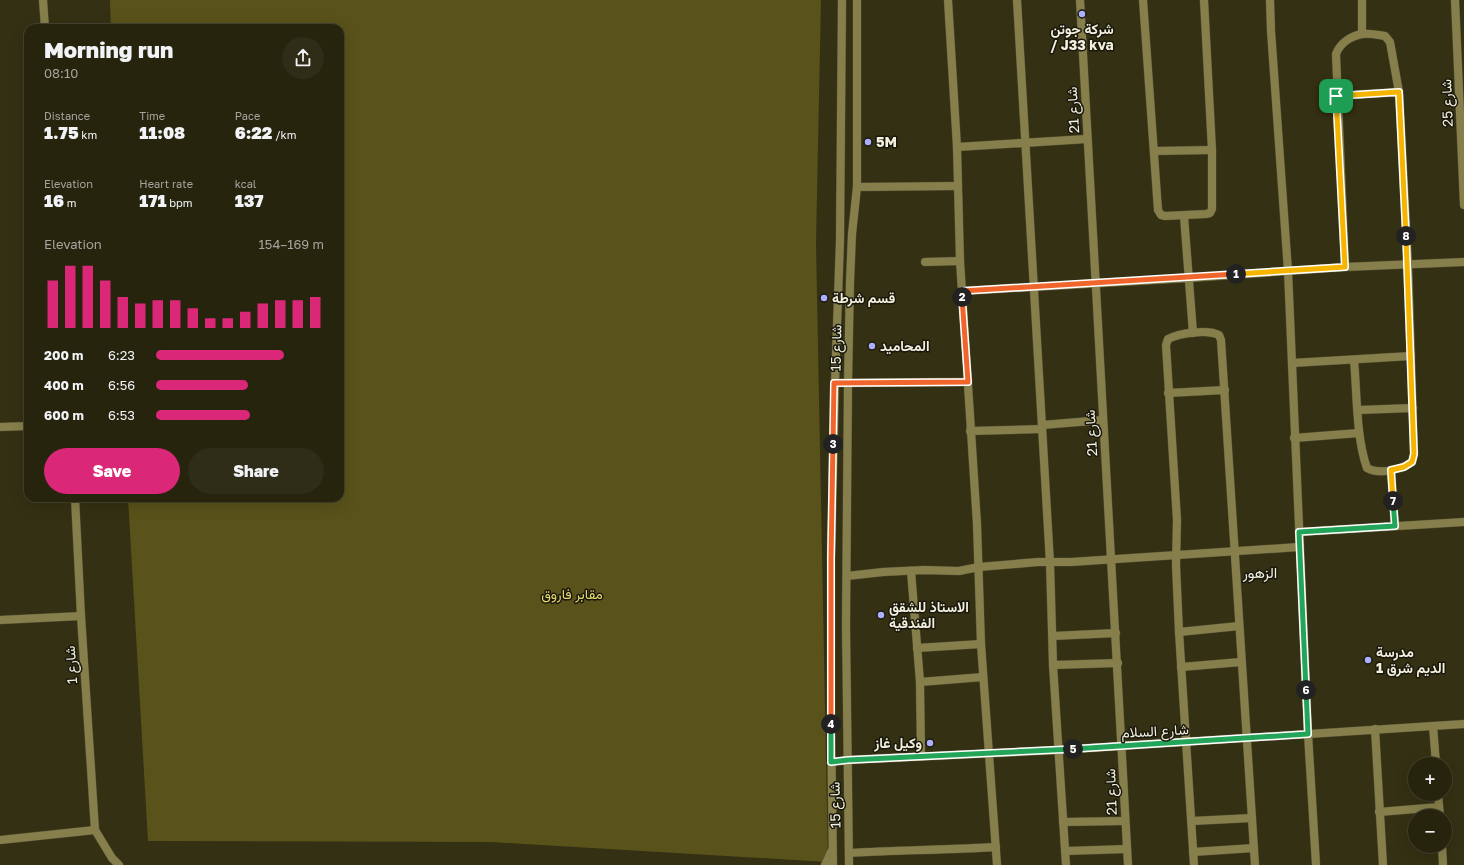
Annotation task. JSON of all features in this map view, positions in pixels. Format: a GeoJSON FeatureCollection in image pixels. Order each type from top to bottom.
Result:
{"type":"FeatureCollection","features":[{"type":"Feature","properties":{"kind":"street"},"geometry":{"type":"LineString","coordinates":[[43,0],[45,24]]}},
{"type":"Feature","properties":{"kind":"street","name":"شارع 15"},"geometry":{"type":"LineString","coordinates":[[833,865],[831,762],[831,559],[834,383],[840,240],[842,0]]}},
{"type":"Feature","properties":{"kind":"street","name":"شارع 15"},"geometry":{"type":"LineString","coordinates":[[849,865],[846,576],[850,282],[856,187],[857,0]]}},
{"type":"Feature","properties":{"kind":"street"},"geometry":{"type":"LineString","coordinates":[[948,0],[957,147],[960,262],[977,524],[981,644],[997,865]]}},
{"type":"Feature","properties":{"kind":"street"},"geometry":{"type":"LineString","coordinates":[[1017,0],[1066,865]]}},
{"type":"Feature","properties":{"kind":"street","name":"شارع 21"},"geometry":{"type":"LineString","coordinates":[[1080,0],[1087,139],[1097,282],[1103,420],[1118,663],[1128,865]]}},
{"type":"Feature","properties":{"kind":"street"},"geometry":{"type":"LineString","coordinates":[[1143,0],[1158,210],[1161,215],[1165,216],[1184,216],[1210,213],[1212,209],[1212,150],[1204,0]]}},
{"type":"Feature","properties":{"kind":"street"},"geometry":{"type":"LineString","coordinates":[[1270,0],[1288,271],[1294,438],[1308,734],[1316,865]]}},
{"type":"Feature","properties":{"kind":"street"},"geometry":{"type":"LineString","coordinates":[[1362,0],[1362,34]]}},
{"type":"Feature","properties":{"kind":"street","name":"شارع 25"},"geometry":{"type":"LineString","coordinates":[[1455,0],[1464,205]]}},
{"type":"Feature","properties":{"kind":"street"},"geometry":{"type":"LineString","coordinates":[[1345,267],[1336,96],[1336,54],[1338,47],[1343,42],[1362,34],[1385,36],[1388,39],[1399,92],[1408,265],[1414,454],[1412,462],[1404,467],[1391,470],[1372,471],[1367,468],[1364,461],[1359,433],[1354,360]]}},
{"type":"Feature","properties":{"kind":"street"},"geometry":{"type":"LineString","coordinates":[[1336,96],[1399,92]]}},
{"type":"Feature","properties":{"kind":"street"},"geometry":{"type":"LineString","coordinates":[[957,147],[1087,139]]}},
{"type":"Feature","properties":{"kind":"street"},"geometry":{"type":"LineString","coordinates":[[1154,151],[1212,150]]}},
{"type":"Feature","properties":{"kind":"street"},"geometry":{"type":"LineString","coordinates":[[856,187],[958,186]]}},
{"type":"Feature","properties":{"kind":"street"},"geometry":{"type":"LineString","coordinates":[[1184,216],[1193,333]]}},
{"type":"Feature","properties":{"kind":"street"},"geometry":{"type":"LineString","coordinates":[[925,262],[960,262]]}},
{"type":"Feature","properties":{"kind":"street"},"geometry":{"type":"LineString","coordinates":[[962,291],[1097,282],[1189,278],[1345,267],[1464,262]]}},
{"type":"Feature","properties":{"kind":"street"},"geometry":{"type":"LineString","coordinates":[[1194,865],[1180,632],[1176,555],[1176,520],[1166,345],[1168,339],[1174,336],[1193,333],[1214,333],[1219,335],[1221,340],[1255,865]]}},
{"type":"Feature","properties":{"kind":"street"},"geometry":{"type":"LineString","coordinates":[[1292,363],[1411,356]]}},
{"type":"Feature","properties":{"kind":"street"},"geometry":{"type":"LineString","coordinates":[[834,383],[968,382]]}},
{"type":"Feature","properties":{"kind":"street"},"geometry":{"type":"LineString","coordinates":[[1168,393],[1225,390]]}},
{"type":"Feature","properties":{"kind":"street"},"geometry":{"type":"LineString","coordinates":[[1358,410],[1413,408]]}},
{"type":"Feature","properties":{"kind":"street"},"geometry":{"type":"LineString","coordinates":[[970,431],[1042,427],[1103,420]]}},
{"type":"Feature","properties":{"kind":"street"},"geometry":{"type":"LineString","coordinates":[[0,427],[24,426]]}},
{"type":"Feature","properties":{"kind":"street"},"geometry":{"type":"LineString","coordinates":[[1294,438],[1359,433]]}},
{"type":"Feature","properties":{"kind":"street"},"geometry":{"type":"LineString","coordinates":[[1391,470],[1395,526]]}},
{"type":"Feature","properties":{"kind":"street","name":"شارع 1"},"geometry":{"type":"LineString","coordinates":[[75,502],[95,830]]}},
{"type":"Feature","properties":{"kind":"street"},"geometry":{"type":"LineString","coordinates":[[1299,532],[1464,522]]}},
{"type":"Feature","properties":{"kind":"street"},"geometry":{"type":"LineString","coordinates":[[846,576],[883,572],[958,571],[979,567],[1038,562],[1050,563],[1300,547]]}},
{"type":"Feature","properties":{"kind":"street"},"geometry":{"type":"LineString","coordinates":[[911,571],[920,682],[921,756]]}},
{"type":"Feature","properties":{"kind":"street"},"geometry":{"type":"LineString","coordinates":[[0,620],[81,616]]}},
{"type":"Feature","properties":{"kind":"street"},"geometry":{"type":"LineString","coordinates":[[1180,632],[1239,626]]}},
{"type":"Feature","properties":{"kind":"street"},"geometry":{"type":"LineString","coordinates":[[1053,636],[1116,633]]}},
{"type":"Feature","properties":{"kind":"street"},"geometry":{"type":"LineString","coordinates":[[917,648],[981,644]]}},
{"type":"Feature","properties":{"kind":"street"},"geometry":{"type":"LineString","coordinates":[[1182,667],[1241,662]]}},
{"type":"Feature","properties":{"kind":"street"},"geometry":{"type":"LineString","coordinates":[[1054,665],[1118,663]]}},
{"type":"Feature","properties":{"kind":"street"},"geometry":{"type":"LineString","coordinates":[[920,682],[983,677]]}},
{"type":"Feature","properties":{"kind":"street","name":"شارع السلام"},"geometry":{"type":"LineString","coordinates":[[831,762],[1246,739],[1464,724]]}},
{"type":"Feature","properties":{"kind":"street"},"geometry":{"type":"LineString","coordinates":[[1433,726],[1435,757]]}},
{"type":"Feature","properties":{"kind":"street"},"geometry":{"type":"LineString","coordinates":[[1375,729],[1382,865]]}},
{"type":"Feature","properties":{"kind":"street"},"geometry":{"type":"LineString","coordinates":[[1379,812],[1439,807],[1439,801]]}},
{"type":"Feature","properties":{"kind":"street"},"geometry":{"type":"LineString","coordinates":[[1192,821],[1252,818]]}},
{"type":"Feature","properties":{"kind":"street"},"geometry":{"type":"LineString","coordinates":[[1063,822],[1125,821]]}},
{"type":"Feature","properties":{"kind":"street"},"geometry":{"type":"LineString","coordinates":[[0,840],[95,830],[112,858],[119,865]]}},
{"type":"Feature","properties":{"kind":"street"},"geometry":{"type":"LineString","coordinates":[[825,865],[830,855],[833,843]]}},
{"type":"Feature","properties":{"kind":"street"},"geometry":{"type":"LineString","coordinates":[[849,853],[916,849],[948,850],[996,847]]}},
{"type":"Feature","properties":{"kind":"street"},"geometry":{"type":"LineString","coordinates":[[1193,852],[1254,848]]}},
{"type":"Feature","properties":{"kind":"street"},"geometry":{"type":"LineString","coordinates":[[1065,851],[1127,849]]}},
{"type":"Feature","properties":{"kind":"street"},"geometry":{"type":"LineString","coordinates":[[1442,853],[1443,865]]}},
{"type":"Feature","properties":{"kind":"green space","name":"مقابر فاروق"},"geometry":{"type":"Polygon","coordinates":[[[110,0],[821,0],[816,243],[828,862],[491,842],[148,841],[128,502],[344,502],[344,24],[111,24],[110,0]]]}},
{"type":"Feature","properties":{"kind":"place","name":"شركة جوتن / J33 kva"},"geometry":{"type":"Point","coordinates":[1082,14]}},
{"type":"Feature","properties":{"kind":"place","name":"5M"},"geometry":{"type":"Point","coordinates":[868,142]}},
{"type":"Feature","properties":{"kind":"place","name":"قسم شرطة"},"geometry":{"type":"Point","coordinates":[824,298]}},
{"type":"Feature","properties":{"kind":"place","name":"المحاميد"},"geometry":{"type":"Point","coordinates":[872,346]}},
{"type":"Feature","properties":{"kind":"place","name":"الاستاذ للشقق الفندقية"},"geometry":{"type":"Point","coordinates":[881,615]}},
{"type":"Feature","properties":{"kind":"place","name":"مدرسة الديم شرق 1"},"geometry":{"type":"Point","coordinates":[1368,660]}},
{"type":"Feature","properties":{"kind":"place","name":"وكيل غاز"},"geometry":{"type":"Point","coordinates":[930,743]}},
{"type":"Feature","properties":{"kind":"district","name":"الزهور"},"geometry":{"type":"Point","coordinates":[1260,573]}},
{"type":"Feature","properties":{"kind":"route"},"geometry":{"type":"LineString","coordinates":[[1399,92],[1408,265],[1414,454],[1412,462],[1404,467],[1391,470],[1395,526],[1299,532],[1308,734],[1059,750],[831,762],[831,559],[834,383],[968,382],[962,291],[1189,278],[1345,267],[1336,96],[1399,92]]}}]}
